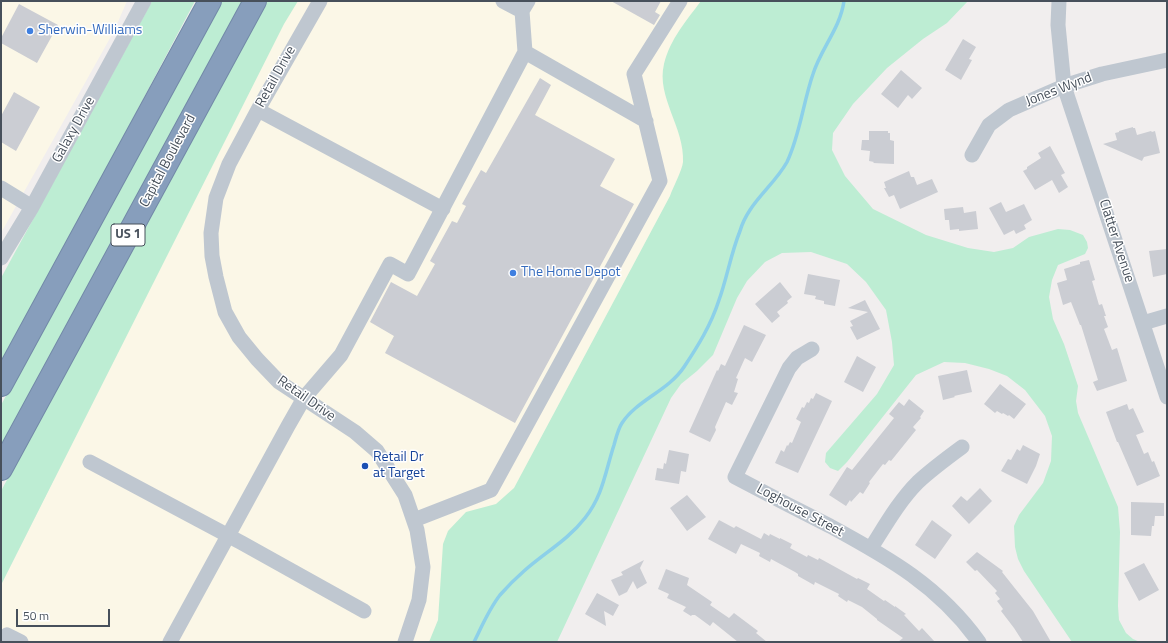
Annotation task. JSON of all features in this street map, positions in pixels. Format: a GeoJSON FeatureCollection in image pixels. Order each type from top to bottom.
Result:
{"type":"FeatureCollection","features":[{"type":"Feature","properties":{"kind":"highway","name":"US 1"},"geometry":{"type":"LineString","coordinates":[[1,385],[210,1]]}},
{"type":"Feature","properties":{"kind":"highway","name":"Capital Boulevard"},"geometry":{"type":"LineString","coordinates":[[1,469],[255,1]]}},
{"type":"Feature","properties":{"kind":"street","name":"Galaxy Drive"},"geometry":{"type":"LineString","coordinates":[[1,258],[32,207],[144,1]]}},
{"type":"Feature","properties":{"kind":"street","name":"Retail Drive"},"geometry":{"type":"LineString","coordinates":[[320,1],[229,164],[216,198],[211,233],[212,256],[225,312],[239,337],[279,382],[355,432],[376,451],[405,495],[417,530],[423,568],[419,600],[405,642]]}},
{"type":"Feature","properties":{"kind":"street"},"geometry":{"type":"LineString","coordinates":[[170,642],[304,398],[341,355],[390,264],[408,274],[525,52],[525,6],[503,1]]}},
{"type":"Feature","properties":{"kind":"street"},"geometry":{"type":"LineString","coordinates":[[414,520],[491,490],[660,181],[634,74],[680,1]]}},
{"type":"Feature","properties":{"kind":"street","name":"Clatter Avenue"},"geometry":{"type":"LineString","coordinates":[[1059,1],[1058,25],[1064,86],[1167,397]]}},
{"type":"Feature","properties":{"kind":"street"},"geometry":{"type":"LineString","coordinates":[[525,52],[646,121]]}},
{"type":"Feature","properties":{"kind":"street","name":"Jones Wynd"},"geometry":{"type":"LineString","coordinates":[[972,155],[989,125],[1009,110],[1064,86],[1102,74],[1167,60]]}},
{"type":"Feature","properties":{"kind":"street"},"geometry":{"type":"LineString","coordinates":[[258,110],[443,209]]}},
{"type":"Feature","properties":{"kind":"street"},"geometry":{"type":"LineString","coordinates":[[1,188],[32,207]]}},
{"type":"Feature","properties":{"kind":"street"},"geometry":{"type":"LineString","coordinates":[[1143,323],[1167,316]]}},
{"type":"Feature","properties":{"kind":"street","name":"Loghouse Street"},"geometry":{"type":"LineString","coordinates":[[812,349],[797,358],[789,368],[735,477],[871,548],[908,571],[953,610],[979,642]]}},
{"type":"Feature","properties":{"kind":"street"},"geometry":{"type":"LineString","coordinates":[[871,548],[891,516],[918,483],[941,462],[962,447]]}},
{"type":"Feature","properties":{"kind":"street"},"geometry":{"type":"LineString","coordinates":[[90,462],[229,536],[364,611]]}},
{"type":"Feature","properties":{"kind":"street"},"geometry":{"type":"LineString","coordinates":[[1,642],[7,635],[21,642]]}},
{"type":"Feature","properties":{"kind":"shaded area"},"geometry":{"type":"Polygon","coordinates":[[[1,1],[127,1],[114,31],[1,233],[1,1]]]}},
{"type":"Feature","properties":{"kind":"shaded area"},"geometry":{"type":"Polygon","coordinates":[[[297,1],[826,1],[524,642],[1,642],[1,585],[283,24],[297,1]]]}},
{"type":"Feature","properties":{"kind":"green space"},"geometry":{"type":"Polygon","coordinates":[[[152,1],[195,1],[1,368],[1,278],[152,1]]]}},
{"type":"Feature","properties":{"kind":"green space"},"geometry":{"type":"Polygon","coordinates":[[[219,1],[245,1],[1,455],[1,405],[219,1]]]}},
{"type":"Feature","properties":{"kind":"green space"},"geometry":{"type":"Polygon","coordinates":[[[265,1],[298,1],[284,24],[1,585],[1,491],[265,1]]]}},
{"type":"Feature","properties":{"kind":"green space"},"geometry":{"type":"Polygon","coordinates":[[[701,1],[968,1],[947,23],[923,39],[887,68],[853,104],[833,133],[832,150],[845,176],[873,209],[926,235],[968,248],[994,252],[1013,248],[1029,237],[1058,229],[1070,230],[1083,235],[1087,242],[1088,248],[1085,254],[1058,265],[1052,280],[1049,297],[1053,319],[1064,344],[1078,386],[1076,401],[1078,413],[1118,507],[1120,532],[1119,620],[1126,633],[1133,639],[1140,642],[1072,642],[1024,571],[1018,559],[1015,547],[1014,526],[1019,515],[1043,483],[1051,461],[1052,436],[1045,416],[1025,390],[1007,376],[989,369],[965,363],[944,362],[916,375],[847,462],[838,471],[830,468],[825,462],[826,453],[877,394],[894,365],[892,342],[886,310],[866,282],[847,264],[811,252],[782,253],[765,262],[747,281],[737,298],[713,355],[681,384],[671,398],[557,642],[429,642],[438,620],[443,544],[448,531],[466,512],[496,504],[514,488],[670,196],[683,162],[680,137],[664,88],[664,64],[670,46],[701,1]]]}},
{"type":"Feature","properties":{"kind":"building"},"geometry":{"type":"Polygon","coordinates":[[[611,1],[661,1],[655,12],[660,15],[654,25],[611,1]]]}},
{"type":"Feature","properties":{"kind":"building","name":"Sherwin-Williams"},"geometry":{"type":"Polygon","coordinates":[[[19,4],[58,25],[37,63],[1,43],[1,38],[19,4]]]}},
{"type":"Feature","properties":{"kind":"building"},"geometry":{"type":"Polygon","coordinates":[[[963,39],[976,47],[969,59],[972,60],[961,80],[945,70],[963,39]]]}},
{"type":"Feature","properties":{"kind":"building"},"geometry":{"type":"Polygon","coordinates":[[[901,70],[922,88],[912,99],[908,95],[898,108],[881,94],[901,70]]]}},
{"type":"Feature","properties":{"kind":"building","name":"The Home Depot"},"geometry":{"type":"Polygon","coordinates":[[[540,78],[551,85],[535,115],[615,159],[600,186],[634,204],[515,423],[385,353],[394,336],[370,322],[391,282],[417,296],[435,264],[430,261],[452,221],[457,223],[466,206],[462,204],[481,170],[486,173],[540,78]]]}},
{"type":"Feature","properties":{"kind":"building"},"geometry":{"type":"Polygon","coordinates":[[[14,92],[40,107],[16,151],[1,142],[1,116],[14,92]]]}},
{"type":"Feature","properties":{"kind":"building"},"geometry":{"type":"Polygon","coordinates":[[[1133,127],[1135,128],[1137,135],[1155,131],[1160,153],[1144,157],[1142,161],[1103,144],[1117,140],[1115,133],[1133,127]]]}},
{"type":"Feature","properties":{"kind":"building"},"geometry":{"type":"Polygon","coordinates":[[[869,131],[888,131],[888,133],[890,133],[890,140],[894,141],[894,164],[873,163],[874,162],[869,161],[870,151],[861,150],[862,140],[869,140],[869,131]]]}},
{"type":"Feature","properties":{"kind":"building"},"geometry":{"type":"Polygon","coordinates":[[[1050,146],[1065,173],[1061,175],[1068,187],[1059,193],[1052,180],[1035,190],[1023,171],[1041,158],[1038,153],[1050,146]]]}},
{"type":"Feature","properties":{"kind":"building"},"geometry":{"type":"Polygon","coordinates":[[[909,171],[911,177],[914,177],[917,185],[932,179],[938,192],[900,209],[894,195],[889,197],[884,188],[886,188],[884,182],[909,171]]]}},
{"type":"Feature","properties":{"kind":"building"},"geometry":{"type":"Polygon","coordinates":[[[1001,202],[1006,212],[1024,204],[1032,220],[1024,225],[1026,229],[1016,234],[1014,230],[1004,235],[989,208],[1001,202]]]}},
{"type":"Feature","properties":{"kind":"building"},"geometry":{"type":"Polygon","coordinates":[[[963,207],[964,213],[976,211],[978,229],[959,231],[959,229],[950,230],[949,220],[945,220],[944,209],[963,207]]]}},
{"type":"Feature","properties":{"kind":"building"},"geometry":{"type":"Polygon","coordinates":[[[1167,249],[1167,274],[1153,277],[1149,251],[1167,249]]]}},
{"type":"Feature","properties":{"kind":"building"},"geometry":{"type":"Polygon","coordinates":[[[1089,260],[1095,280],[1092,281],[1099,305],[1102,304],[1106,316],[1104,316],[1108,327],[1104,329],[1112,350],[1117,348],[1127,381],[1097,391],[1093,382],[1098,380],[1081,325],[1071,302],[1063,305],[1057,283],[1067,280],[1064,269],[1089,260]]]}},
{"type":"Feature","properties":{"kind":"building"},"geometry":{"type":"Polygon","coordinates":[[[808,274],[840,280],[835,306],[824,304],[824,301],[815,299],[816,296],[804,294],[808,274]]]}},
{"type":"Feature","properties":{"kind":"building"},"geometry":{"type":"Polygon","coordinates":[[[780,282],[792,297],[787,301],[788,303],[777,312],[780,316],[772,323],[755,304],[780,282]]]}},
{"type":"Feature","properties":{"kind":"building"},"geometry":{"type":"Polygon","coordinates":[[[865,300],[880,329],[857,340],[850,327],[853,326],[850,321],[868,312],[848,308],[865,300]]]}},
{"type":"Feature","properties":{"kind":"building"},"geometry":{"type":"Polygon","coordinates":[[[744,325],[766,335],[752,362],[745,358],[736,378],[738,379],[734,392],[738,393],[732,405],[726,402],[710,442],[689,432],[717,370],[718,371],[721,364],[725,366],[744,325]]]}},
{"type":"Feature","properties":{"kind":"building"},"geometry":{"type":"Polygon","coordinates":[[[857,356],[876,367],[863,392],[844,382],[857,356]]]}},
{"type":"Feature","properties":{"kind":"building"},"geometry":{"type":"Polygon","coordinates":[[[967,370],[972,392],[943,400],[938,376],[967,370]]]}},
{"type":"Feature","properties":{"kind":"building"},"geometry":{"type":"Polygon","coordinates":[[[1000,384],[1026,404],[1014,419],[1009,415],[1002,414],[997,411],[995,413],[984,404],[1000,384]]]}},
{"type":"Feature","properties":{"kind":"building"},"geometry":{"type":"Polygon","coordinates":[[[816,393],[832,401],[798,473],[775,463],[781,450],[784,452],[787,445],[788,446],[790,442],[792,443],[801,422],[796,419],[802,407],[804,408],[807,402],[809,403],[811,398],[813,399],[816,393]]]}},
{"type":"Feature","properties":{"kind":"building"},"geometry":{"type":"Polygon","coordinates":[[[909,399],[924,411],[920,417],[921,418],[913,427],[916,430],[891,461],[889,460],[885,465],[883,464],[869,482],[870,483],[863,494],[860,492],[851,502],[850,500],[846,506],[829,495],[847,467],[852,470],[894,418],[889,414],[899,402],[904,406],[909,399]]]}},
{"type":"Feature","properties":{"kind":"building"},"geometry":{"type":"Polygon","coordinates":[[[1127,404],[1129,410],[1133,408],[1144,432],[1136,435],[1144,454],[1148,452],[1152,462],[1154,461],[1160,476],[1137,486],[1117,442],[1106,412],[1127,404]]]}},
{"type":"Feature","properties":{"kind":"building"},"geometry":{"type":"Polygon","coordinates":[[[1023,445],[1040,454],[1027,484],[1001,471],[1008,459],[1011,460],[1017,449],[1020,451],[1023,445]]]}},
{"type":"Feature","properties":{"kind":"building"},"geometry":{"type":"Polygon","coordinates":[[[669,450],[689,454],[686,472],[681,471],[679,484],[655,480],[657,468],[663,469],[664,463],[666,464],[669,450]]]}},
{"type":"Feature","properties":{"kind":"building"},"geometry":{"type":"Polygon","coordinates":[[[980,488],[992,501],[969,524],[952,506],[961,496],[967,501],[980,488]]]}},
{"type":"Feature","properties":{"kind":"building"},"geometry":{"type":"Polygon","coordinates":[[[687,495],[706,517],[687,531],[670,508],[687,495]]]}},
{"type":"Feature","properties":{"kind":"building"},"geometry":{"type":"Polygon","coordinates":[[[1131,502],[1164,503],[1164,516],[1155,516],[1151,536],[1131,535],[1131,502]]]}},
{"type":"Feature","properties":{"kind":"building"},"geometry":{"type":"Polygon","coordinates":[[[719,520],[734,528],[736,526],[761,539],[764,533],[769,536],[770,534],[780,538],[792,544],[790,548],[807,557],[808,555],[818,560],[819,558],[857,579],[858,578],[870,584],[867,589],[906,614],[904,615],[919,631],[922,628],[935,642],[898,642],[903,638],[877,620],[862,607],[848,600],[847,602],[838,596],[839,594],[815,582],[814,585],[798,576],[795,572],[771,559],[770,562],[759,556],[760,553],[741,544],[736,554],[708,539],[719,520]]]}},
{"type":"Feature","properties":{"kind":"building"},"geometry":{"type":"Polygon","coordinates":[[[932,520],[952,535],[935,559],[915,545],[932,520]]]}},
{"type":"Feature","properties":{"kind":"building"},"geometry":{"type":"Polygon","coordinates":[[[977,552],[1003,571],[1002,572],[1033,611],[1051,642],[1023,642],[1001,611],[1003,609],[997,601],[1000,599],[995,593],[997,591],[977,570],[975,571],[966,562],[977,552]]]}},
{"type":"Feature","properties":{"kind":"building"},"geometry":{"type":"Polygon","coordinates":[[[644,560],[640,568],[647,583],[637,589],[633,581],[627,592],[619,596],[611,580],[623,575],[621,572],[644,560]]]}},
{"type":"Feature","properties":{"kind":"building"},"geometry":{"type":"Polygon","coordinates":[[[1144,563],[1159,590],[1139,601],[1124,573],[1144,563]]]}},
{"type":"Feature","properties":{"kind":"building"},"geometry":{"type":"Polygon","coordinates":[[[666,569],[689,578],[687,585],[712,602],[710,605],[729,618],[734,613],[758,631],[756,633],[767,642],[738,642],[713,622],[710,626],[695,615],[691,616],[683,611],[686,607],[667,598],[669,594],[658,589],[666,569]]]}},
{"type":"Feature","properties":{"kind":"building"},"geometry":{"type":"Polygon","coordinates":[[[597,593],[619,605],[613,616],[604,611],[606,626],[585,614],[597,593]]]}},
{"type":"Feature","properties":{"kind":"waterway"},"geometry":{"type":"LineString","coordinates":[[474,642],[489,612],[503,592],[532,564],[564,540],[585,518],[600,492],[617,434],[622,423],[636,408],[670,383],[684,367],[699,343],[716,309],[744,220],[754,204],[774,181],[787,162],[798,130],[816,65],[839,21],[844,1]]}},
{"type":"Feature","properties":{"kind":"place","name":"Sherwin-Williams"},"geometry":{"type":"Point","coordinates":[30,31]}},
{"type":"Feature","properties":{"kind":"place","name":"The Home Depot"},"geometry":{"type":"Point","coordinates":[513,273]}},
{"type":"Feature","properties":{"kind":"place","name":"Retail Dr at Target"},"geometry":{"type":"Point","coordinates":[365,466]}}]}
